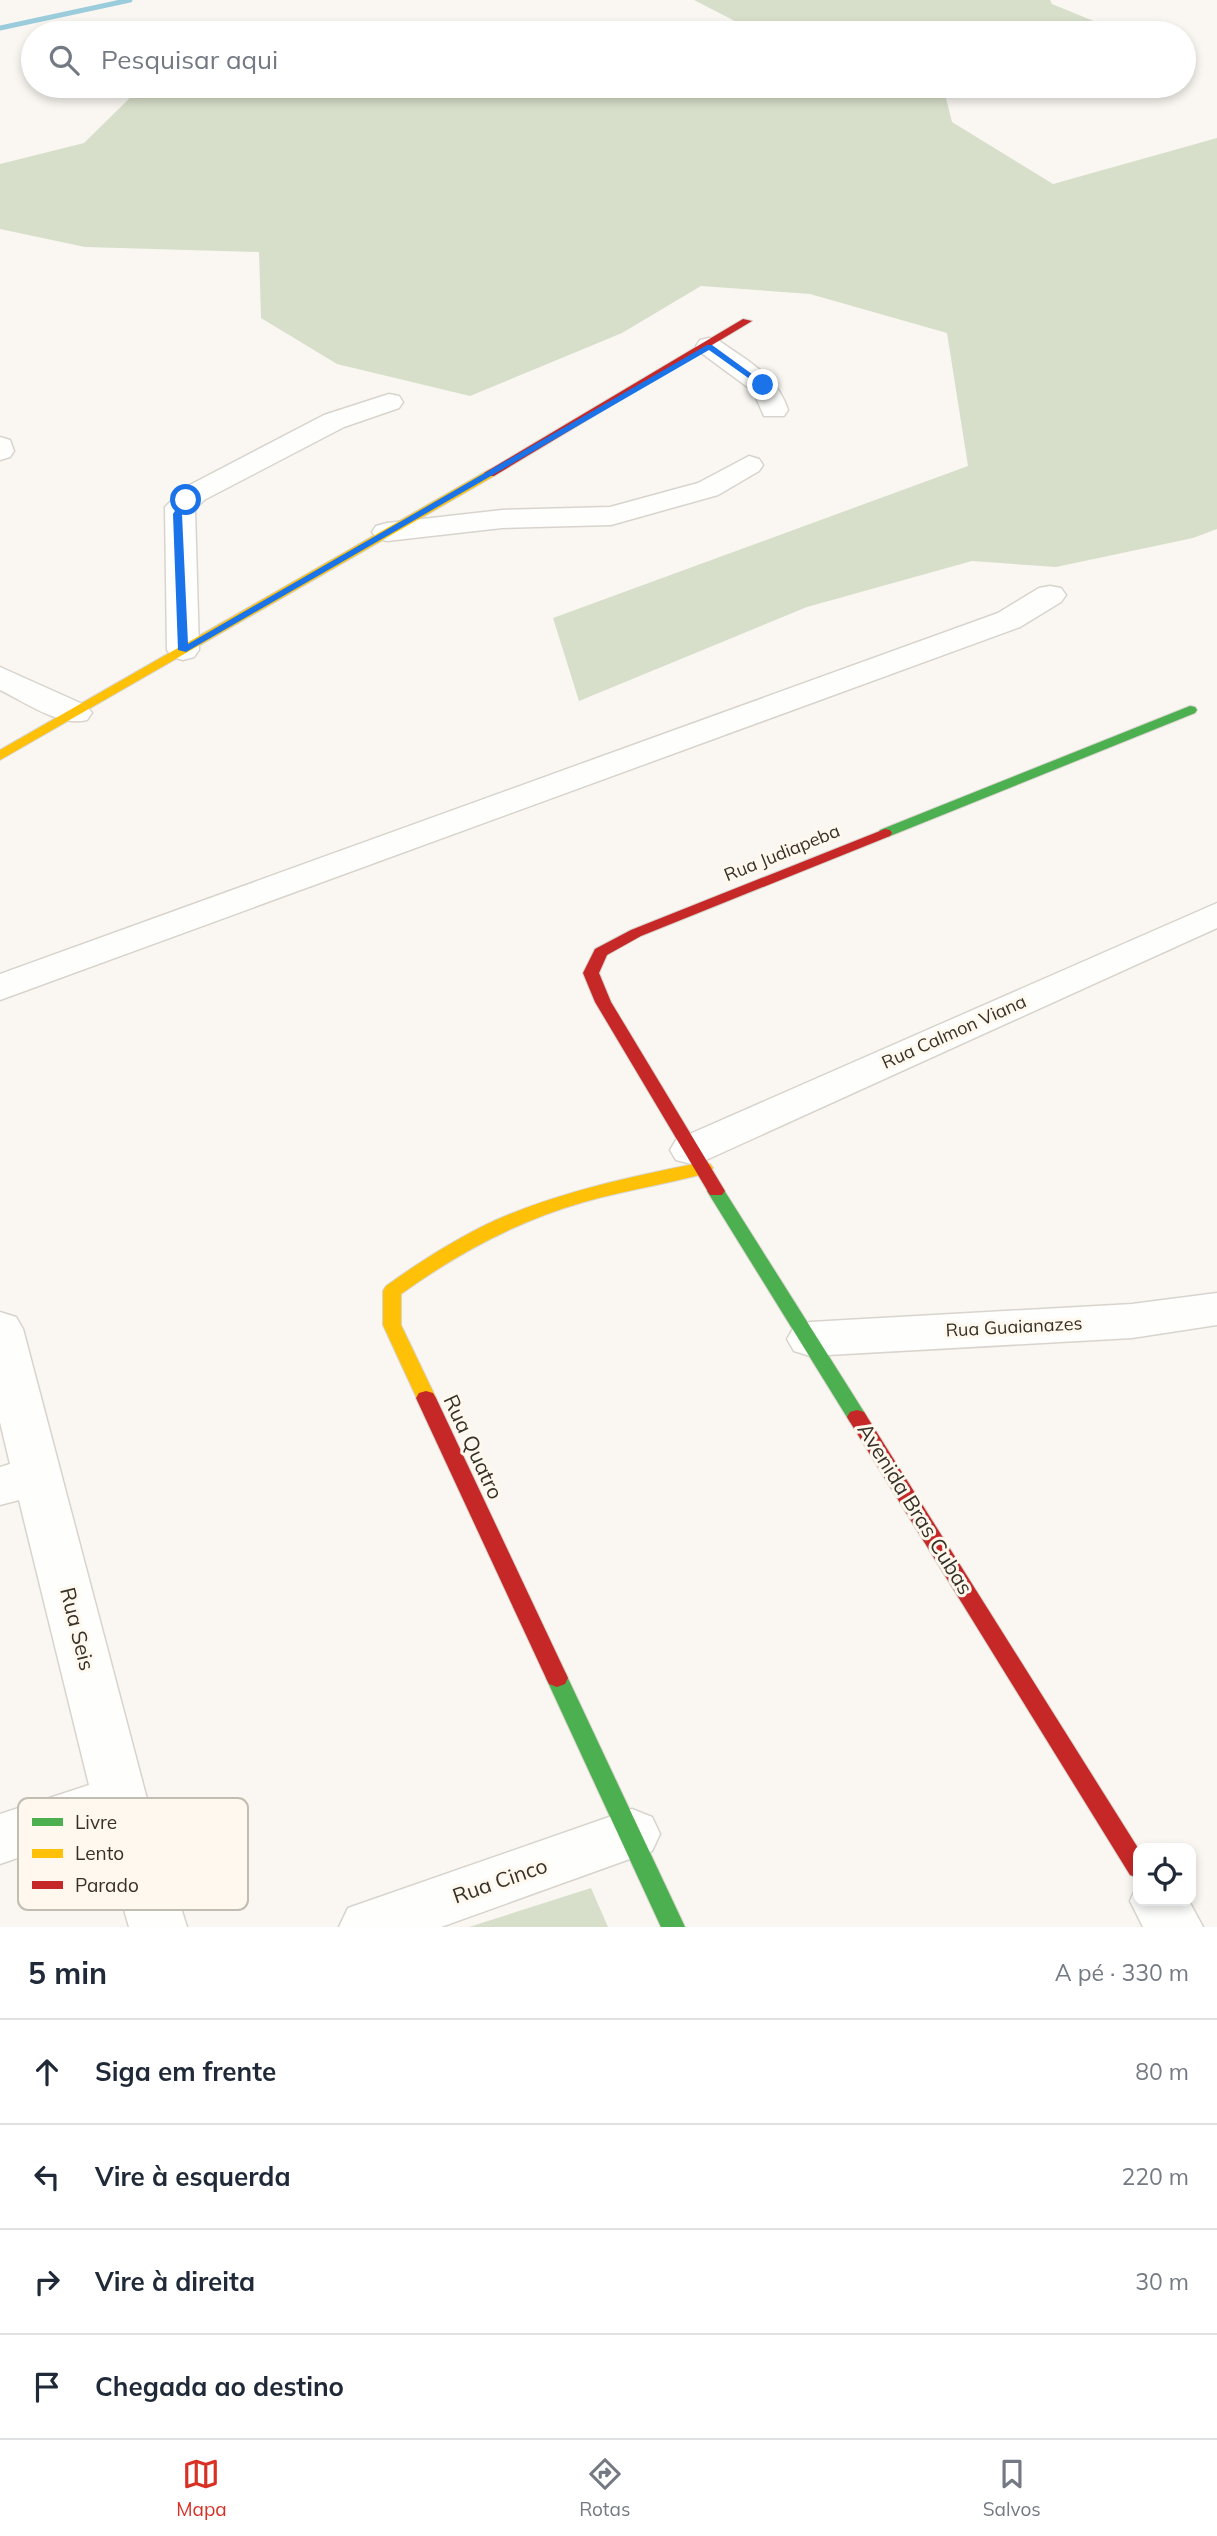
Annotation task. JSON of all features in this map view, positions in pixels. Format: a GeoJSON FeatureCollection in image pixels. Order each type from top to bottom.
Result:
{"type":"FeatureCollection","features":[{"type":"Feature","properties":{"kind":"street"},"geometry":{"type":"LineString","coordinates":[[0,756],[709,346],[747,321]]}},
{"type":"Feature","properties":{"kind":"street"},"geometry":{"type":"LineString","coordinates":[[709,346],[763,385],[769,393],[774,410]]}},
{"type":"Feature","properties":{"kind":"street"},"geometry":{"type":"LineString","coordinates":[[183,650],[180,507],[194,494],[334,421],[389,402]]}},
{"type":"Feature","properties":{"kind":"street"},"geometry":{"type":"LineString","coordinates":[[387,533],[502,519],[611,516],[708,489],[749,466]]}},
{"type":"Feature","properties":{"kind":"street"},"geometry":{"type":"LineString","coordinates":[[462,489],[502,519]]}},
{"type":"Feature","properties":{"kind":"street"},"geometry":{"type":"LineString","coordinates":[[0,988],[996,625],[1032,608],[1050,595]]}},
{"type":"Feature","properties":{"kind":"street"},"geometry":{"type":"LineString","coordinates":[[0,677],[75,713]]}},
{"type":"Feature","properties":{"kind":"street","name":"Rua Judiapeba"},"geometry":{"type":"LineString","coordinates":[[698,1159],[603,1002],[591,973],[601,952],[636,933],[1190,710]]}},
{"type":"Feature","properties":{"kind":"street","name":"Rua Calmon Viana"},"geometry":{"type":"LineString","coordinates":[[698,1159],[1217,914]]}},
{"type":"Feature","properties":{"kind":"street","name":"Avenida Bras Cubas"},"geometry":{"type":"LineString","coordinates":[[698,1159],[1133,1860]]}},
{"type":"Feature","properties":{"kind":"street","name":"Rua Quatro"},"geometry":{"type":"LineString","coordinates":[[673,1927],[632,1834],[392,1325],[392,1291],[425,1262],[531,1210],[698,1159]]}},
{"type":"Feature","properties":{"kind":"street","name":"Rua Guaianazes"},"geometry":{"type":"LineString","coordinates":[[810,1339],[1132,1321],[1217,1309]]}},
{"type":"Feature","properties":{"kind":"street","name":"Rua Seis"},"geometry":{"type":"LineString","coordinates":[[0,1329],[19,1481],[120,1798]]}},
{"type":"Feature","properties":{"kind":"street"},"geometry":{"type":"LineString","coordinates":[[0,1839],[18,1833]]}},
{"type":"Feature","properties":{"kind":"street","name":"Rua Cinco"},"geometry":{"type":"LineString","coordinates":[[368,1927],[632,1834]]}},
{"type":"Feature","properties":{"kind":"street"},"geometry":{"type":"LineString","coordinates":[[1161,1906],[1174,1927]]}},
{"type":"Feature","properties":{"kind":"street","name":"Rua Seis"},"geometry":{"type":"LineString","coordinates":[[153,1910],[158,1927]]}},
{"type":"Feature","properties":{"kind":"green space"},"geometry":{"type":"Polygon","coordinates":[[[694,0],[1050,0],[1052,4],[1094,21],[735,21],[694,0]]]}},
{"type":"Feature","properties":{"kind":"green space"},"geometry":{"type":"Polygon","coordinates":[[[130,98],[946,98],[952,122],[1053,184],[1217,138],[1217,529],[1193,538],[1056,567],[972,561],[807,607],[579,701],[553,618],[968,466],[947,333],[810,294],[701,286],[622,333],[470,396],[337,364],[261,318],[259,252],[85,247],[0,229],[0,164],[84,143],[130,98]]]}},
{"type":"Feature","properties":{"kind":"green space"},"geometry":{"type":"Polygon","coordinates":[[[591,1888],[608,1927],[469,1927],[591,1888]]]}},
{"type":"Feature","properties":{"kind":"waterway"},"geometry":{"type":"LineString","coordinates":[[32,21],[130,0]]}},
{"type":"Feature","properties":{"kind":"waterway"},"geometry":{"type":"LineString","coordinates":[[0,28],[21,23]]}},
{"type":"Feature","properties":{"kind":"traffic: fast"},"geometry":{"type":"LineString","coordinates":[[885,833],[1190,710]]}},
{"type":"Feature","properties":{"kind":"traffic: fast"},"geometry":{"type":"LineString","coordinates":[[716,1191],[857,1417]]}},
{"type":"Feature","properties":{"kind":"traffic: fast"},"geometry":{"type":"LineString","coordinates":[[557,1678],[673,1927]]}},
{"type":"Feature","properties":{"kind":"traffic: slow"},"geometry":{"type":"LineString","coordinates":[[0,756],[490,473]]}},
{"type":"Feature","properties":{"kind":"traffic: slow"},"geometry":{"type":"LineString","coordinates":[[426,1398],[392,1325],[392,1291],[466,1243],[540,1210],[579,1197],[704,1168]]}},
{"type":"Feature","properties":{"kind":"traffic: jam"},"geometry":{"type":"LineString","coordinates":[[490,473],[747,321]]}},
{"type":"Feature","properties":{"kind":"traffic: jam"},"geometry":{"type":"LineString","coordinates":[[716,1191],[603,1002],[591,973],[601,952],[636,933],[885,833]]}},
{"type":"Feature","properties":{"kind":"traffic: jam"},"geometry":{"type":"LineString","coordinates":[[426,1398],[557,1678]]}},
{"type":"Feature","properties":{"kind":"traffic: jam"},"geometry":{"type":"LineString","coordinates":[[857,1417],[1133,1860]]}},
{"type":"Feature","properties":{"kind":"route"},"geometry":{"type":"LineString","coordinates":[[186,500],[178,514],[183,650],[709,346],[753,375],[763,385]]}}]}
